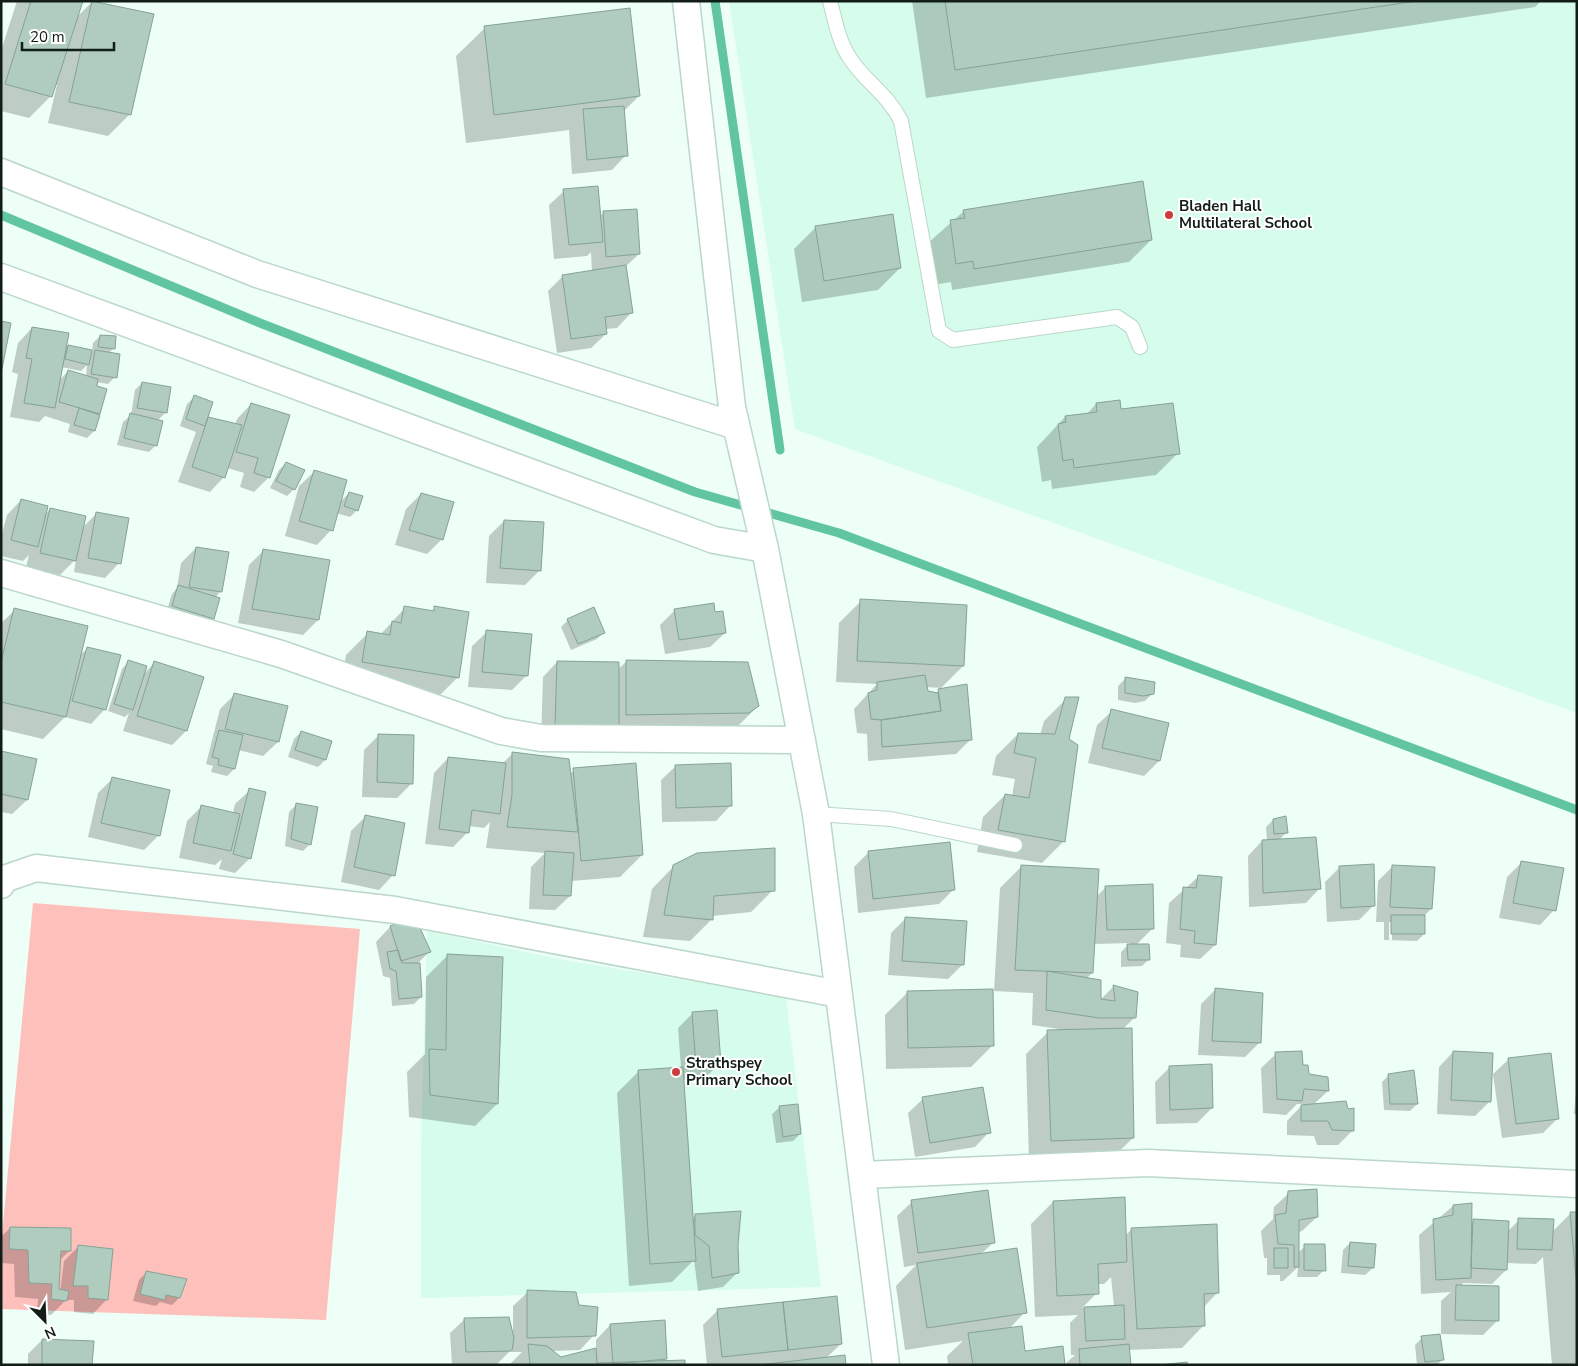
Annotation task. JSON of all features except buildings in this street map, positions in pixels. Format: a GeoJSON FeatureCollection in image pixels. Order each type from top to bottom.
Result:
{"type":"FeatureCollection","features":[{"type":"Feature","properties":{"kind":"street"},"geometry":{"type":"LineString","coordinates":[[686,1],[732,406],[766,549],[816,814],[886,1365]]}},
{"type":"Feature","properties":{"kind":"street"},"geometry":{"type":"LineString","coordinates":[[1,172],[257,274],[736,426]]}},
{"type":"Feature","properties":{"kind":"street"},"geometry":{"type":"LineString","coordinates":[[1,277],[714,540],[766,549]]}},
{"type":"Feature","properties":{"kind":"street"},"geometry":{"type":"LineString","coordinates":[[1,573],[281,654],[501,731],[541,738],[802,740]]}},
{"type":"Feature","properties":{"kind":"street"},"geometry":{"type":"LineString","coordinates":[[1,885],[4,879],[36,868],[395,910],[839,994]]}},
{"type":"Feature","properties":{"kind":"street"},"geometry":{"type":"LineString","coordinates":[[862,1175],[1148,1163],[1577,1184]]}},
{"type":"Feature","properties":{"kind":"lane"},"geometry":{"type":"LineString","coordinates":[[830,1],[842,46],[895,108],[901,120],[939,331],[953,340],[1117,317],[1132,327],[1140,347]]}},
{"type":"Feature","properties":{"kind":"lane"},"geometry":{"type":"LineString","coordinates":[[816,814],[891,819],[1015,845]]}},
{"type":"Feature","properties":{"kind":"shaded area","name":"Bladen Hall Multilateral School"},"geometry":{"type":"Polygon","coordinates":[[[729,1],[1577,1],[1577,713],[795,429],[729,1]]]}},
{"type":"Feature","properties":{"kind":"shaded area"},"geometry":{"type":"Polygon","coordinates":[[[33,903],[360,929],[326,1320],[1,1309],[1,1246],[33,903]]]}},
{"type":"Feature","properties":{"kind":"shaded area","name":"Strathspey Primary School"},"geometry":{"type":"Polygon","coordinates":[[[427,931],[564,960],[786,997],[821,1287],[421,1298],[421,1147],[427,931]]]}},
{"type":"Feature","properties":{"kind":"waterway"},"geometry":{"type":"LineString","coordinates":[[715,1],[780,450]]}},
{"type":"Feature","properties":{"kind":"waterway"},"geometry":{"type":"LineString","coordinates":[[1,215],[260,323],[695,492],[839,533],[1577,810]]}},
{"type":"Feature","properties":{"kind":"place","name":"Bladen Hall Multilateral School"},"geometry":{"type":"Point","coordinates":[1169,215]}},
{"type":"Feature","properties":{"kind":"place","name":"Strathspey Primary School"},"geometry":{"type":"Point","coordinates":[676,1072]}}]}
